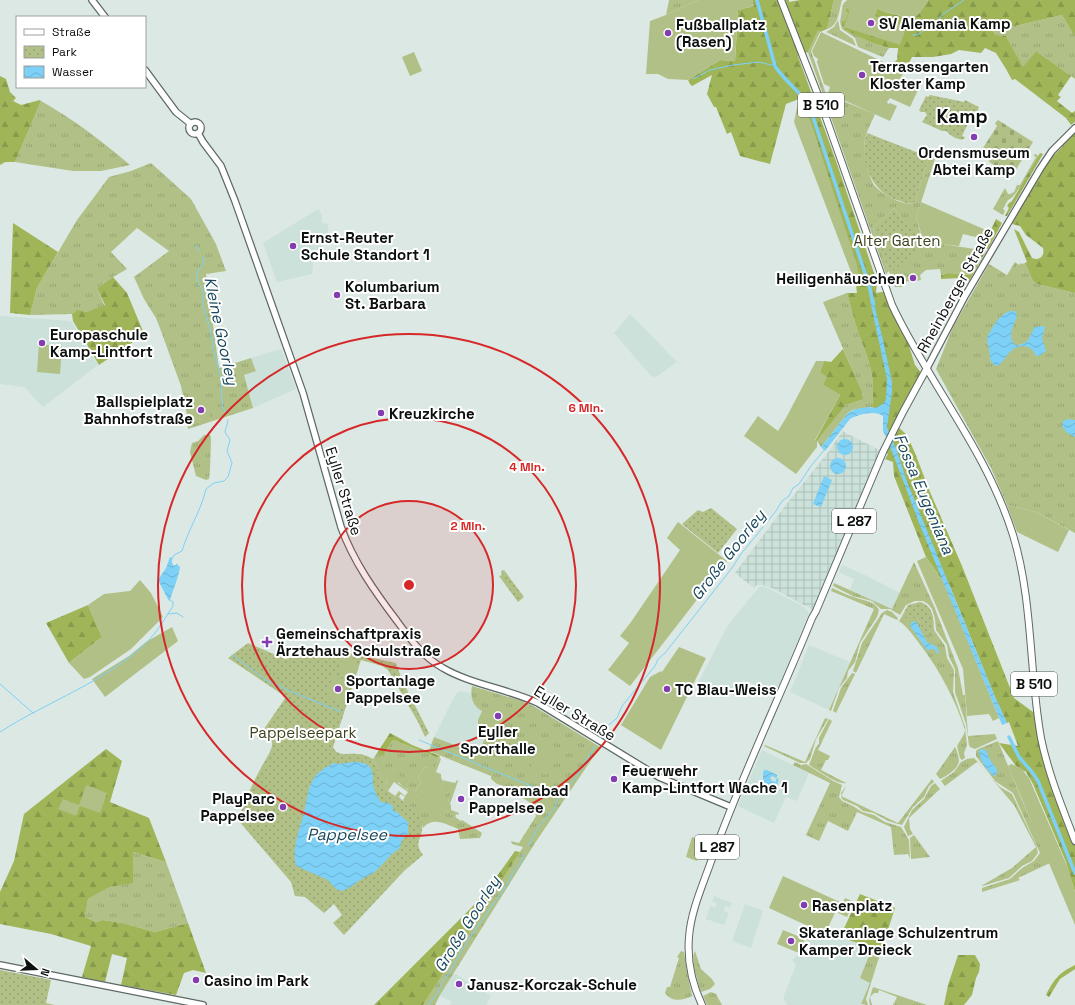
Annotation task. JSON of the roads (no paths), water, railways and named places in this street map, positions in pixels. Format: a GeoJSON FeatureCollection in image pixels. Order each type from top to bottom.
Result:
{"type":"FeatureCollection","features":[{"type":"Feature","properties":{"kind":"main road"},"geometry":{"type":"LineString","coordinates":[[92,0],[104,16]]}},
{"type":"Feature","properties":{"kind":"main road","name":"B 510"},"geometry":{"type":"LineString","coordinates":[[781,0],[818,95],[892,305],[904,330],[927,368]]}},
{"type":"Feature","properties":{"kind":"main road"},"geometry":{"type":"LineString","coordinates":[[146,71],[176,112],[191,124]]}},
{"type":"Feature","properties":{"kind":"main road"},"geometry":{"type":"LineString","coordinates":[[194,122],[199,124],[201,129],[198,133],[195,134],[191,132],[191,124],[194,122]]}},
{"type":"Feature","properties":{"kind":"main road","name":"Rheinberger Straße"},"geometry":{"type":"LineString","coordinates":[[1075,128],[1052,151],[1040,169],[963,300],[927,368],[988,472],[1012,534],[1023,584],[1042,738],[1054,786],[1075,841]]}},
{"type":"Feature","properties":{"kind":"main road","name":"Eyller Straße"},"geometry":{"type":"LineString","coordinates":[[198,133],[221,166],[238,207],[303,392],[347,544],[374,589],[412,640],[430,659],[444,669],[464,677],[522,695],[538,702],[659,777],[731,807]]}},
{"type":"Feature","properties":{"kind":"main road","name":"L 287"},"geometry":{"type":"LineString","coordinates":[[702,1005],[699,1002],[690,969],[689,959],[689,935],[698,898],[731,807],[769,720],[784,692],[815,619],[816,611],[887,445],[927,368]]}},
{"type":"Feature","properties":{"kind":"main road"},"geometry":{"type":"LineString","coordinates":[[0,965],[202,1005]]}},
{"type":"Feature","properties":{"kind":"water"},"geometry":{"type":"Polygon","coordinates":[[[870,300],[875,300],[875,308],[892,382],[887,428],[897,451],[906,479],[1007,723],[1002,725],[883,431],[883,416],[876,413],[867,413],[850,419],[825,451],[821,447],[848,413],[862,408],[876,408],[884,403],[886,399],[887,379],[870,300]]]}},
{"type":"Feature","properties":{"kind":"water"},"geometry":{"type":"Polygon","coordinates":[[[1015,311],[1017,315],[1011,334],[1012,341],[1015,345],[1027,342],[1035,327],[1043,326],[1045,327],[1042,338],[1046,351],[1039,356],[1036,356],[1028,347],[1017,347],[1013,349],[997,366],[991,361],[987,337],[1000,318],[1007,312],[1015,311]]]}},
{"type":"Feature","properties":{"kind":"water"},"geometry":{"type":"Polygon","coordinates":[[[1068,419],[1075,420],[1075,437],[1066,432],[1062,426],[1063,421],[1068,419]]]}},
{"type":"Feature","properties":{"kind":"water"},"geometry":{"type":"Polygon","coordinates":[[[845,439],[851,441],[853,447],[851,453],[845,455],[839,453],[837,447],[839,441],[845,439]]]}},
{"type":"Feature","properties":{"kind":"water"},"geometry":{"type":"Polygon","coordinates":[[[838,458],[844,460],[846,466],[844,472],[838,474],[832,472],[830,466],[832,460],[838,458]]]}},
{"type":"Feature","properties":{"kind":"water"},"geometry":{"type":"Polygon","coordinates":[[[824,476],[832,480],[821,507],[813,504],[824,476]]]}},
{"type":"Feature","properties":{"kind":"water"},"geometry":{"type":"Polygon","coordinates":[[[170,557],[172,558],[172,563],[174,566],[177,564],[180,567],[169,601],[158,580],[166,568],[170,557]]]}},
{"type":"Feature","properties":{"kind":"water"},"geometry":{"type":"Polygon","coordinates":[[[914,621],[917,623],[927,642],[937,647],[938,654],[934,649],[927,650],[910,626],[914,621]]]}},
{"type":"Feature","properties":{"kind":"water"},"geometry":{"type":"Polygon","coordinates":[[[982,749],[986,750],[990,760],[997,769],[995,776],[992,775],[982,762],[979,751],[982,749]]]}},
{"type":"Feature","properties":{"kind":"water","name":"Pappelsee"},"geometry":{"type":"Polygon","coordinates":[[[353,762],[364,763],[369,766],[372,773],[375,791],[381,802],[388,803],[393,806],[393,811],[397,812],[408,822],[408,834],[402,840],[400,848],[392,854],[375,872],[342,891],[336,889],[328,880],[296,866],[295,852],[297,837],[310,785],[314,778],[323,769],[334,763],[339,764],[353,762]]]}},
{"type":"Feature","properties":{"kind":"water"},"geometry":{"type":"Polygon","coordinates":[[[764,770],[777,775],[776,778],[772,776],[770,778],[772,781],[776,782],[776,779],[778,778],[778,782],[774,789],[763,784],[764,770]]]}},
{"type":"Feature","properties":{"kind":"waterway","name":"Fossa Eugeniana"},"geometry":{"type":"LineString","coordinates":[[757,0],[775,66],[783,77],[802,96],[810,108],[869,285],[873,303]]}},
{"type":"Feature","properties":{"kind":"waterway"},"geometry":{"type":"LineString","coordinates":[[913,35],[917,35],[931,26],[943,14],[964,0]]}},
{"type":"Feature","properties":{"kind":"waterway"},"geometry":{"type":"LineString","coordinates":[[693,79],[710,70],[733,65],[759,62],[775,66]]}},
{"type":"Feature","properties":{"kind":"waterway","name":"Kleine Goorley"},"geometry":{"type":"LineString","coordinates":[[196,245],[199,251]]}},
{"type":"Feature","properties":{"kind":"waterway","name":"Kleine Goorley"},"geometry":{"type":"LineString","coordinates":[[203,257],[203,264],[197,273],[197,280],[203,291],[203,305],[221,378],[222,405],[225,412]]}},
{"type":"Feature","properties":{"kind":"waterway","name":"Kleine Goorley"},"geometry":{"type":"LineString","coordinates":[[172,559],[174,555],[182,551],[206,489],[214,483],[224,481],[228,477],[232,463],[227,451],[230,440],[225,432],[228,420]]}},
{"type":"Feature","properties":{"kind":"waterway","name":"Große Goorley"},"geometry":{"type":"LineString","coordinates":[[604,734],[604,729],[617,718],[622,706],[655,666],[658,659],[665,653],[776,511],[782,501],[789,496],[793,488],[799,484],[825,449]]}},
{"type":"Feature","properties":{"kind":"waterway"},"geometry":{"type":"LineString","coordinates":[[0,732],[95,680],[132,655],[148,641],[158,629],[173,606],[173,602],[170,600]]}},
{"type":"Feature","properties":{"kind":"waterway"},"geometry":{"type":"LineString","coordinates":[[168,614],[177,613],[183,617]]}},
{"type":"Feature","properties":{"kind":"waterway"},"geometry":{"type":"LineString","coordinates":[[232,655],[266,680],[341,712]]}},
{"type":"Feature","properties":{"kind":"waterway"},"geometry":{"type":"LineString","coordinates":[[0,684],[33,713]]}},
{"type":"Feature","properties":{"kind":"waterway","name":"Fossa Eugeniana"},"geometry":{"type":"LineString","coordinates":[[1009,737],[1019,757],[1038,781],[1075,873]]}},
{"type":"Feature","properties":{"kind":"waterway"},"geometry":{"type":"LineString","coordinates":[[419,740],[536,788],[546,794]]}},
{"type":"Feature","properties":{"kind":"waterway","name":"Große Goorley"},"geometry":{"type":"LineString","coordinates":[[528,846],[539,826],[554,809],[557,801],[576,777],[595,746]]}},
{"type":"Feature","properties":{"kind":"waterway"},"geometry":{"type":"LineString","coordinates":[[548,795],[551,795],[559,789],[568,787]]}},
{"type":"Feature","properties":{"kind":"waterway","name":"Große Goorley"},"geometry":{"type":"LineString","coordinates":[[428,1005],[438,992],[442,981],[448,975],[466,943],[508,883],[513,872],[520,864],[524,854]]}},
{"type":"Feature","properties":{"kind":"place","name":"SV Alemania Kamp"},"geometry":{"type":"Point","coordinates":[871,23]}},
{"type":"Feature","properties":{"kind":"place","name":"Fußballplatz (Rasen)"},"geometry":{"type":"Point","coordinates":[668,33]}},
{"type":"Feature","properties":{"kind":"place","name":"Terrassengarten Kloster Kamp"},"geometry":{"type":"Point","coordinates":[862,75]}},
{"type":"Feature","properties":{"kind":"place","name":"Ordensmuseum Abtei Kamp"},"geometry":{"type":"Point","coordinates":[974,137]}},
{"type":"Feature","properties":{"kind":"place","name":"Ernst-Reuter Schule Standort 1"},"geometry":{"type":"Point","coordinates":[293,246]}},
{"type":"Feature","properties":{"kind":"place","name":"Heiligenhäuschen"},"geometry":{"type":"Point","coordinates":[913,278]}},
{"type":"Feature","properties":{"kind":"place","name":"Kolumbarium St. Barbara"},"geometry":{"type":"Point","coordinates":[337,295]}},
{"type":"Feature","properties":{"kind":"place","name":"Europaschule Kamp-Lintfort"},"geometry":{"type":"Point","coordinates":[42,343]}},
{"type":"Feature","properties":{"kind":"place","name":"Ballspielplatz Bahnhofstraße"},"geometry":{"type":"Point","coordinates":[201,410]}},
{"type":"Feature","properties":{"kind":"place","name":"Kreuzkirche"},"geometry":{"type":"Point","coordinates":[381,413]}},
{"type":"Feature","properties":{"kind":"place","name":"Gemeinschaftpraxis Ärztehaus Schulstraße"},"geometry":{"type":"Point","coordinates":[267,642]}},
{"type":"Feature","properties":{"kind":"place","name":"Sportanlage Pappelsee"},"geometry":{"type":"Point","coordinates":[338,689]}},
{"type":"Feature","properties":{"kind":"place","name":"TC Blau-Weiss"},"geometry":{"type":"Point","coordinates":[667,689]}},
{"type":"Feature","properties":{"kind":"place","name":"Eyller Sporthalle"},"geometry":{"type":"Point","coordinates":[498,716]}},
{"type":"Feature","properties":{"kind":"place","name":"Feuerwehr Kamp-Lintfort Wache 1"},"geometry":{"type":"Point","coordinates":[614,779]}},
{"type":"Feature","properties":{"kind":"place","name":"Panoramabad Pappelsee"},"geometry":{"type":"Point","coordinates":[461,799]}},
{"type":"Feature","properties":{"kind":"place","name":"PlayParc Pappelsee"},"geometry":{"type":"Point","coordinates":[283,807]}},
{"type":"Feature","properties":{"kind":"place","name":"Rasenplatz"},"geometry":{"type":"Point","coordinates":[804,905]}},
{"type":"Feature","properties":{"kind":"place","name":"Skateranlage Schulzentrum Kamper Dreieck"},"geometry":{"type":"Point","coordinates":[791,941]}},
{"type":"Feature","properties":{"kind":"place","name":"Casino im Park"},"geometry":{"type":"Point","coordinates":[196,980]}},
{"type":"Feature","properties":{"kind":"place","name":"Janusz-Korczak-Schule"},"geometry":{"type":"Point","coordinates":[459,984]}},
{"type":"Feature","properties":{"kind":"district","name":"Kamp"},"geometry":{"type":"Point","coordinates":[962,116]}},
{"type":"Feature","properties":{"kind":"park label","name":"Alter Garten"},"geometry":{"type":"Point","coordinates":[897,240]}},
{"type":"Feature","properties":{"kind":"park label","name":"Pappelseepark"},"geometry":{"type":"Point","coordinates":[303,732]}}]}
